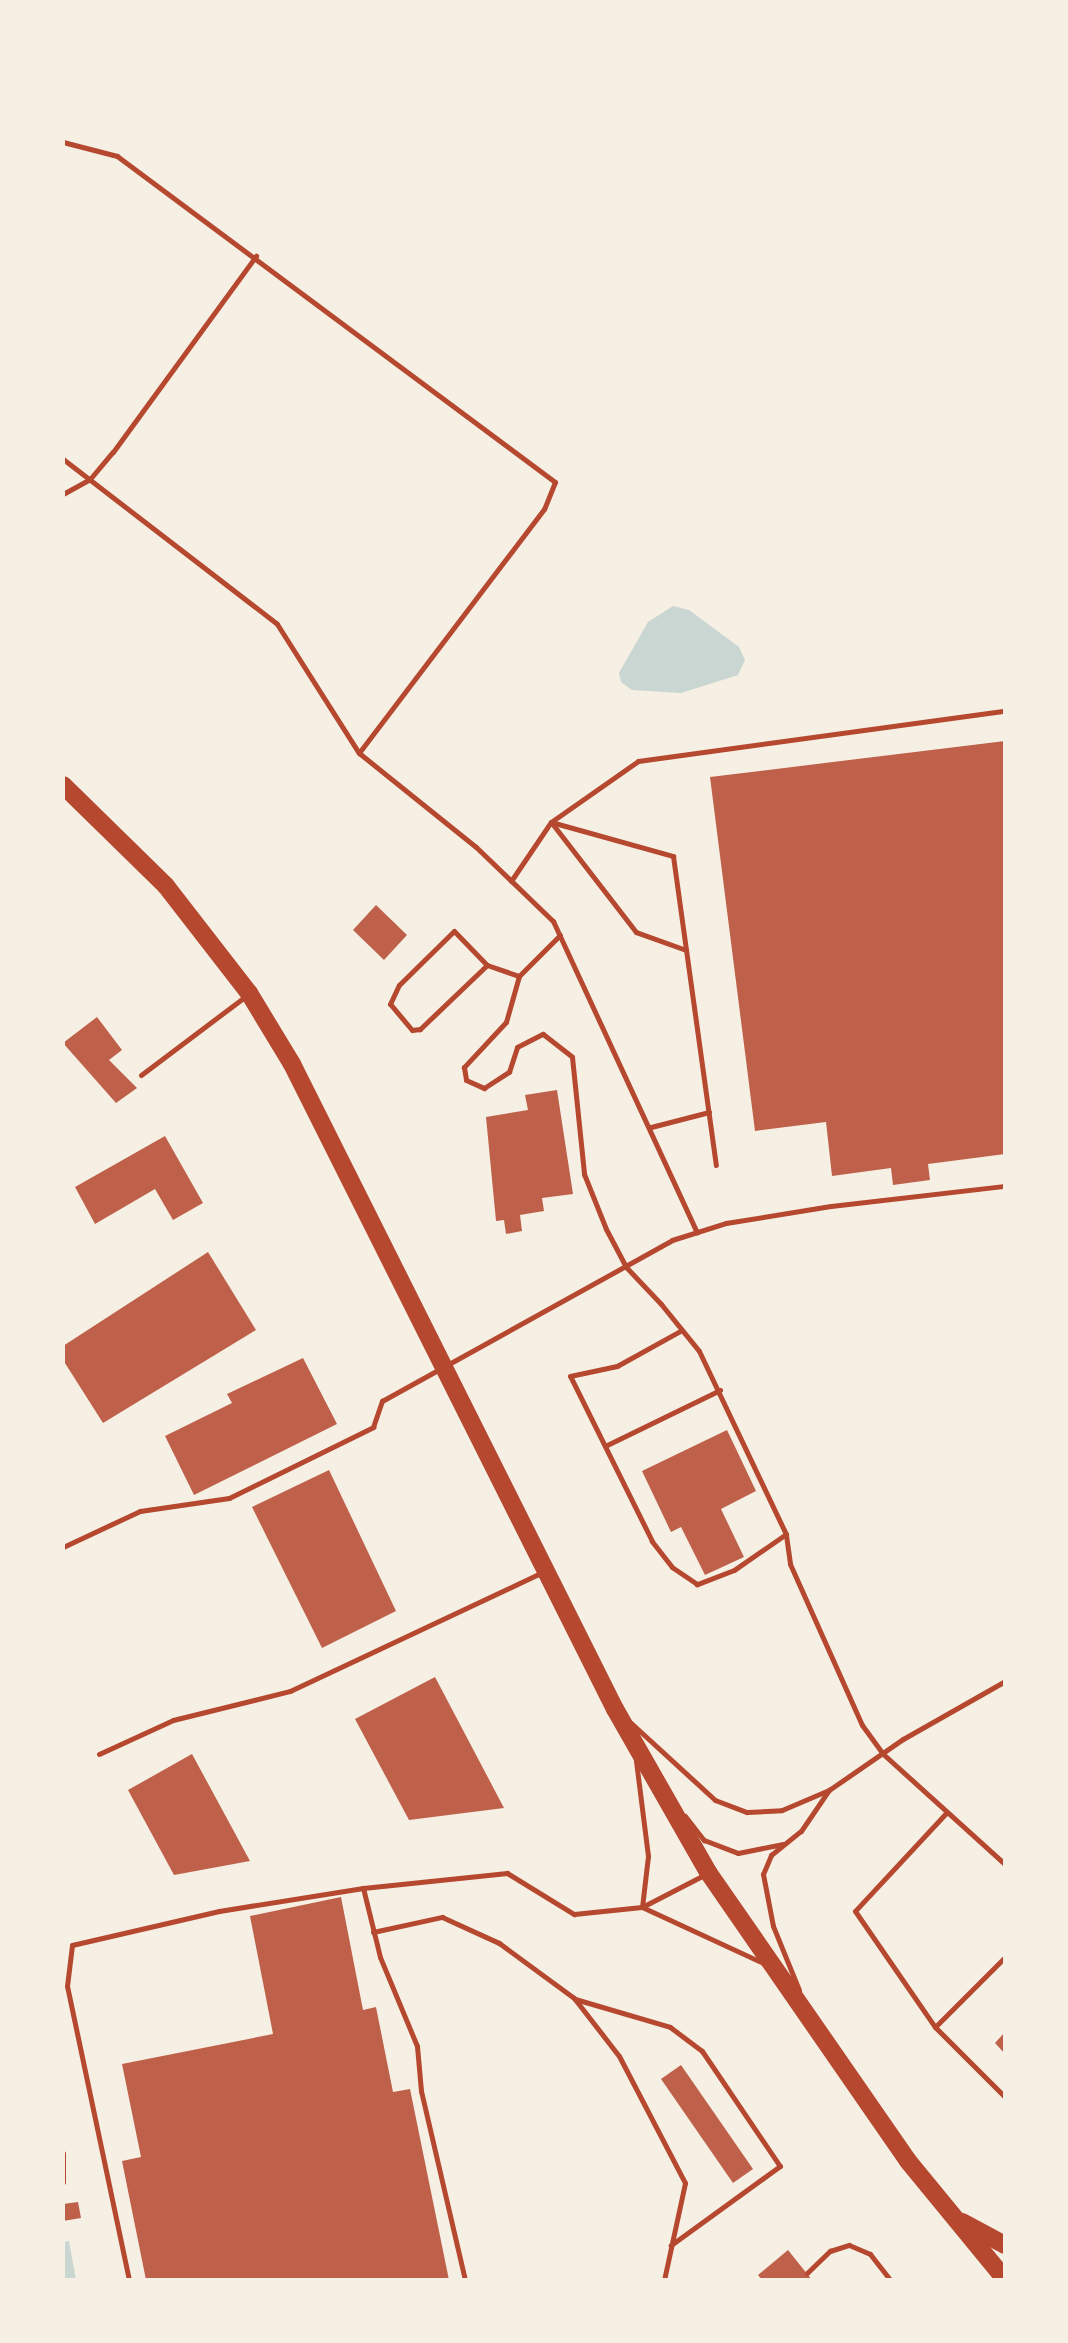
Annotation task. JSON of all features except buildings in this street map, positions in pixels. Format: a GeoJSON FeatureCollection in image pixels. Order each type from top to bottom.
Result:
{"type":"FeatureCollection","features":[{"type":"Feature","properties":{"kind":"main road"},"geometry":{"type":"LineString","coordinates":[[63,785],[166,886],[249,993],[292,1064],[615,1709],[708,1872],[817,2035],[954,2217],[1005,2279]]}},
{"type":"Feature","properties":{"kind":"main road"},"geometry":{"type":"LineString","coordinates":[[954,2217],[1005,2245]]}},
{"type":"Feature","properties":{"kind":"lane"},"geometry":{"type":"LineString","coordinates":[[63,142],[117,156],[256,256],[555,482],[544,509],[359,753]]}},
{"type":"Feature","properties":{"kind":"lane"},"geometry":{"type":"LineString","coordinates":[[63,494],[90,479],[256,256]]}},
{"type":"Feature","properties":{"kind":"lane"},"geometry":{"type":"LineString","coordinates":[[63,459],[277,624],[359,753],[511,881],[560,935],[651,1127],[697,1232]]}},
{"type":"Feature","properties":{"kind":"lane"},"geometry":{"type":"LineString","coordinates":[[511,881],[551,822],[638,761],[1005,711]]}},
{"type":"Feature","properties":{"kind":"lane"},"geometry":{"type":"LineString","coordinates":[[551,822],[673,856],[716,1165]]}},
{"type":"Feature","properties":{"kind":"lane"},"geometry":{"type":"LineString","coordinates":[[551,822],[636,932],[686,950]]}},
{"type":"Feature","properties":{"kind":"lane"},"geometry":{"type":"LineString","coordinates":[[487,965],[426,1024],[412,1030],[390,1004],[444,935],[454,932],[487,965],[519,976]]}},
{"type":"Feature","properties":{"kind":"lane"},"geometry":{"type":"LineString","coordinates":[[560,935],[519,976],[506,1022],[464,1067],[466,1080],[484,1088],[509,1072],[517,1047],[543,1034],[572,1057],[584,1174],[626,1267],[682,1330],[720,1390],[786,1534],[790,1564],[862,1725],[882,1753],[1005,1864]]}},
{"type":"Feature","properties":{"kind":"lane"},"geometry":{"type":"LineString","coordinates":[[142,1074],[249,993]]}},
{"type":"Feature","properties":{"kind":"lane"},"geometry":{"type":"LineString","coordinates":[[651,1127],[709,1112]]}},
{"type":"Feature","properties":{"kind":"lane"},"geometry":{"type":"LineString","coordinates":[[63,1547],[140,1511],[229,1497],[373,1427],[382,1401],[626,1267],[697,1232],[838,1205],[1005,1186]]}},
{"type":"Feature","properties":{"kind":"lane"},"geometry":{"type":"LineString","coordinates":[[682,1330],[617,1366],[570,1376],[652,1541],[671,1567],[697,1584],[734,1570],[786,1534]]}},
{"type":"Feature","properties":{"kind":"lane"},"geometry":{"type":"LineString","coordinates":[[605,1446],[720,1390]]}},
{"type":"Feature","properties":{"kind":"lane"},"geometry":{"type":"LineString","coordinates":[[99,1754],[173,1720],[290,1691],[546,1571]]}},
{"type":"Feature","properties":{"kind":"lane"},"geometry":{"type":"LineString","coordinates":[[615,1709],[726,1804],[747,1812],[782,1810],[829,1790],[882,1753],[1005,1681]]}},
{"type":"Feature","properties":{"kind":"lane"},"geometry":{"type":"LineString","coordinates":[[633,1742],[648,1856],[642,1907]]}},
{"type":"Feature","properties":{"kind":"lane"},"geometry":{"type":"LineString","coordinates":[[651,1772],[704,1840],[738,1853],[785,1844]]}},
{"type":"Feature","properties":{"kind":"lane"},"geometry":{"type":"LineString","coordinates":[[817,2035],[762,1887],[771,1855],[785,1844],[829,1790]]}},
{"type":"Feature","properties":{"kind":"lane"},"geometry":{"type":"LineString","coordinates":[[947,1812],[855,1911],[935,2028],[1005,2097]]}},
{"type":"Feature","properties":{"kind":"lane"},"geometry":{"type":"LineString","coordinates":[[129,2280],[67,1986],[72,1945],[219,1911],[363,1888],[507,1873],[574,1914],[642,1907],[708,1872]]}},
{"type":"Feature","properties":{"kind":"lane"},"geometry":{"type":"LineString","coordinates":[[363,1888],[373,1932],[417,2046],[421,2091],[465,2280]]}},
{"type":"Feature","properties":{"kind":"lane"},"geometry":{"type":"LineString","coordinates":[[642,1907],[772,1968]]}},
{"type":"Feature","properties":{"kind":"lane"},"geometry":{"type":"LineString","coordinates":[[373,1932],[442,1917],[499,1942],[574,1998],[619,2056],[685,2183],[664,2280]]}},
{"type":"Feature","properties":{"kind":"lane"},"geometry":{"type":"LineString","coordinates":[[935,2028],[1005,1956]]}},
{"type":"Feature","properties":{"kind":"lane"},"geometry":{"type":"LineString","coordinates":[[574,1998],[670,2027],[702,2050],[780,2166],[671,2245]]}},
{"type":"Feature","properties":{"kind":"lane"},"geometry":{"type":"LineString","coordinates":[[63,2153],[63,2182]]}},
{"type":"Feature","properties":{"kind":"lane"},"geometry":{"type":"LineString","coordinates":[[807,2273],[830,2251],[849,2245],[870,2254],[890,2280]]}},
{"type":"Feature","properties":{"kind":"shaded area"},"geometry":{"type":"Polygon","coordinates":[[[673,606],[689,610],[739,647],[745,660],[738,675],[681,693],[632,690],[621,682],[619,673],[648,622],[673,606]]]}},
{"type":"Feature","properties":{"kind":"shaded area"},"geometry":{"type":"Polygon","coordinates":[[[69,2241],[76,2280],[63,2280],[63,2242],[69,2241]]]}}]}
